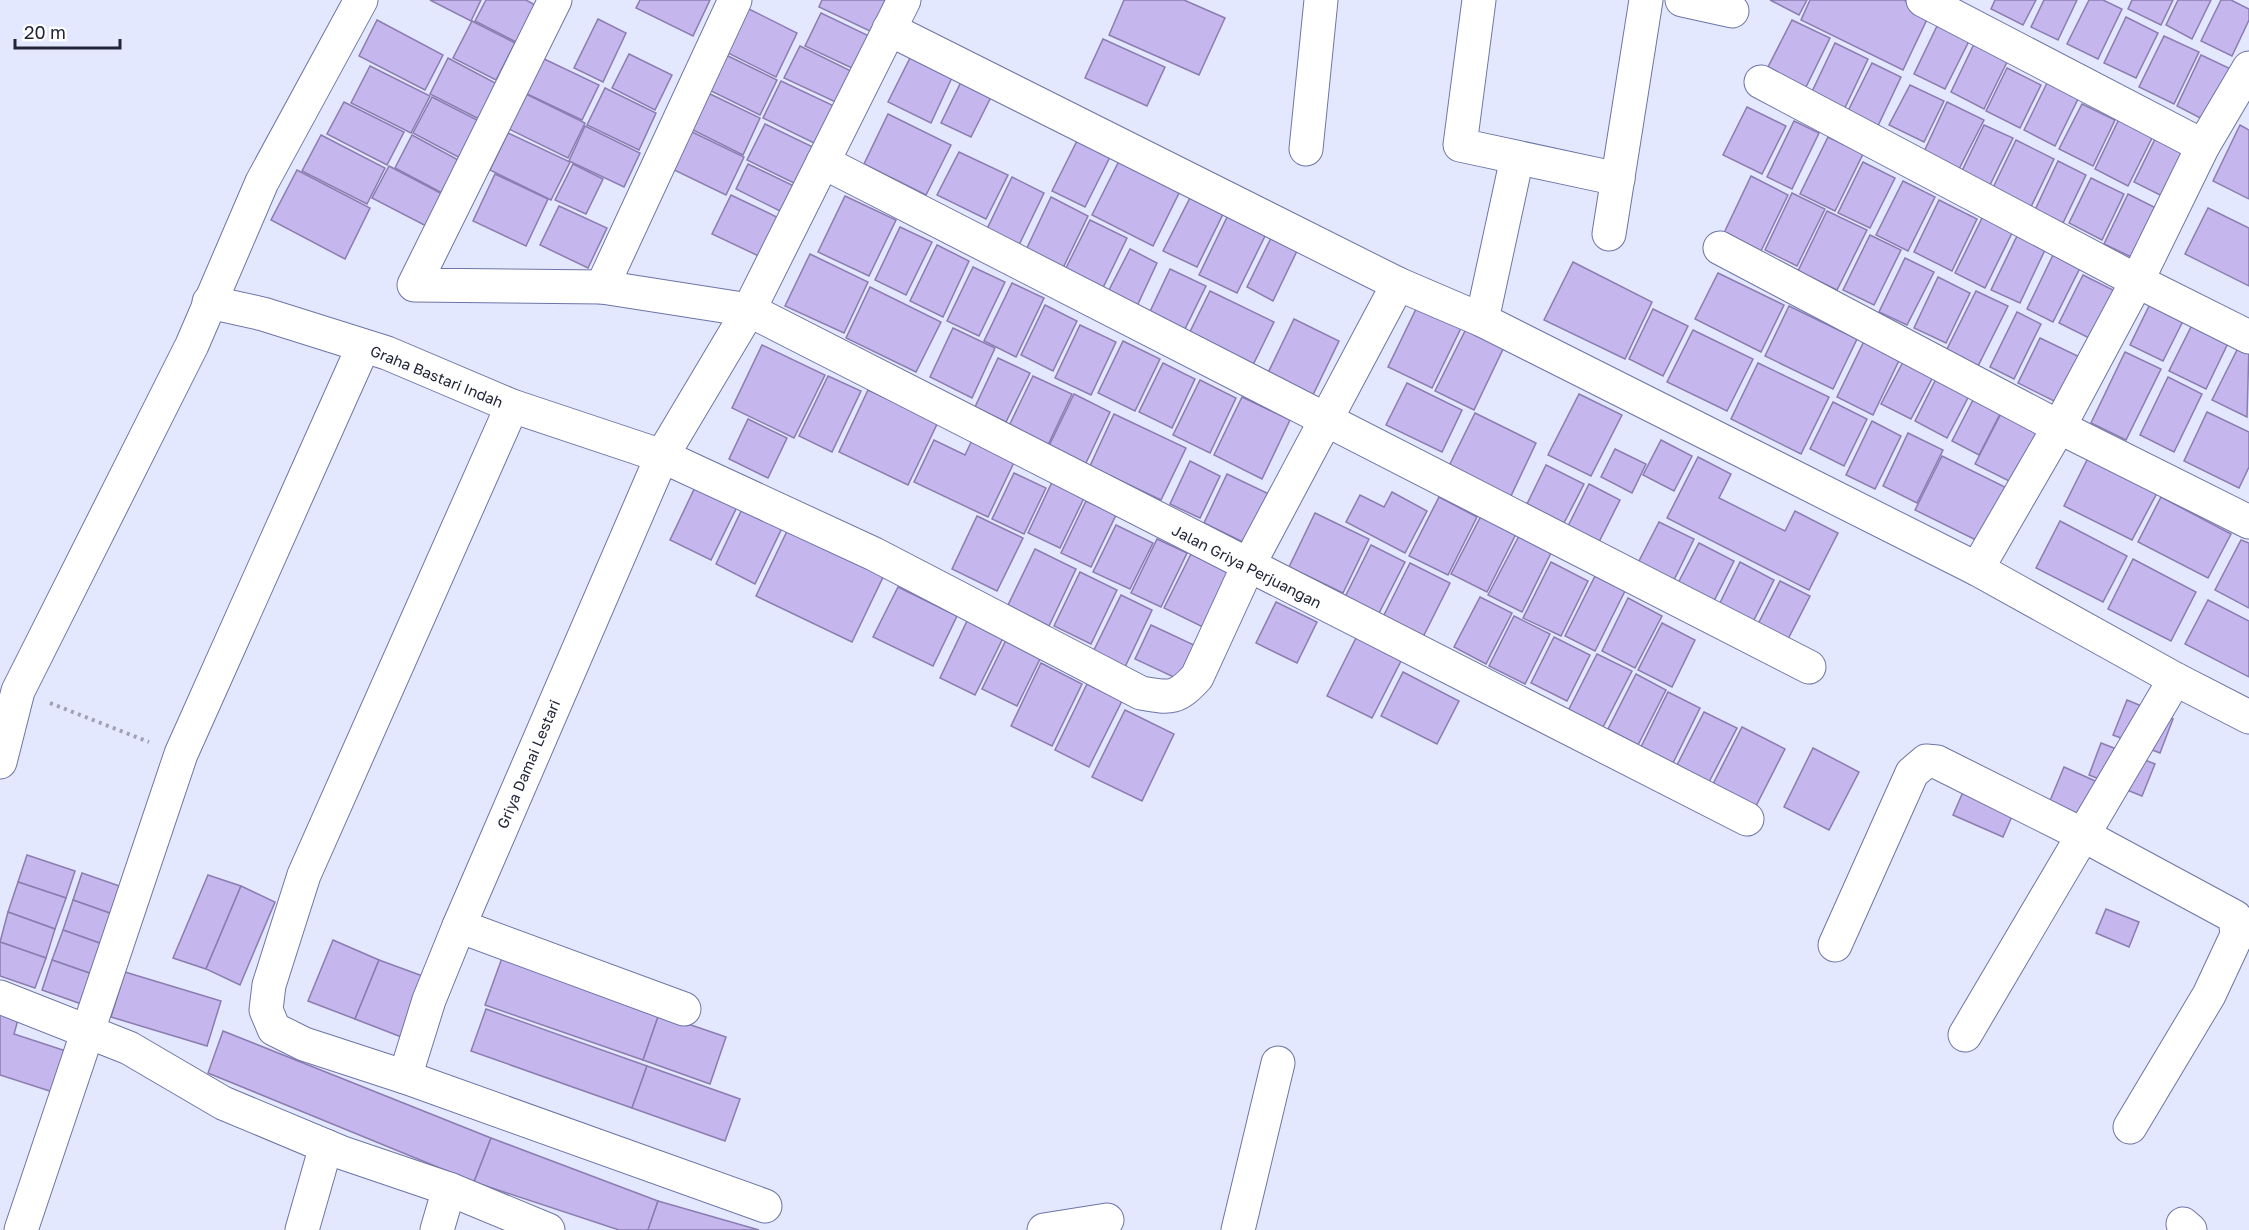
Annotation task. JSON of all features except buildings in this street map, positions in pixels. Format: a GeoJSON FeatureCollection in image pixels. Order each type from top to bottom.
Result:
{"type":"FeatureCollection","features":[{"type":"Feature","properties":{"kind":"street"},"geometry":{"type":"LineString","coordinates":[[0,762],[18,691],[192,345],[262,182],[361,0]]}},
{"type":"Feature","properties":{"kind":"street","name":"Jalan Griya Perjuangan"},"geometry":{"type":"LineString","coordinates":[[555,0],[414,285],[602,287],[748,310],[1747,819]]}},
{"type":"Feature","properties":{"kind":"street"},"geometry":{"type":"LineString","coordinates":[[602,287],[735,0]]}},
{"type":"Feature","properties":{"kind":"street","name":"Griya Damai Lestari"},"geometry":{"type":"LineString","coordinates":[[405,1077],[429,1000],[459,926],[662,456],[748,310],[904,0]]}},
{"type":"Feature","properties":{"kind":"street"},"geometry":{"type":"LineString","coordinates":[[1306,148],[1321,0]]}},
{"type":"Feature","properties":{"kind":"street"},"geometry":{"type":"LineString","coordinates":[[1479,0],[1460,145],[1618,179]]}},
{"type":"Feature","properties":{"kind":"street"},"geometry":{"type":"LineString","coordinates":[[1609,234],[1646,0]]}},
{"type":"Feature","properties":{"kind":"street"},"geometry":{"type":"LineString","coordinates":[[1682,0],[1732,11]]}},
{"type":"Feature","properties":{"kind":"street"},"geometry":{"type":"LineString","coordinates":[[1923,0],[2203,146]]}},
{"type":"Feature","properties":{"kind":"street"},"geometry":{"type":"LineString","coordinates":[[889,29],[1398,284],[1482,320],[1977,569],[2175,679],[2249,717]]}},
{"type":"Feature","properties":{"kind":"street"},"geometry":{"type":"LineString","coordinates":[[1977,569],[2059,427],[2137,281],[2203,146],[2239,109],[2249,68]]}},
{"type":"Feature","properties":{"kind":"street"},"geometry":{"type":"LineString","coordinates":[[1761,82],[2137,281],[2249,337]]}},
{"type":"Feature","properties":{"kind":"street"},"geometry":{"type":"LineString","coordinates":[[1482,320],[1517,158]]}},
{"type":"Feature","properties":{"kind":"street"},"geometry":{"type":"LineString","coordinates":[[823,162],[1809,667]]}},
{"type":"Feature","properties":{"kind":"street"},"geometry":{"type":"LineString","coordinates":[[1720,248],[2059,427],[2249,522]]}},
{"type":"Feature","properties":{"kind":"street","name":"Graha Bastari Indah"},"geometry":{"type":"LineString","coordinates":[[209,302],[263,314],[387,353],[512,406],[662,456],[874,554],[1141,693],[1168,698],[1186,689],[1197,677],[1248,566],[1398,284]]}},
{"type":"Feature","properties":{"kind":"street"},"geometry":{"type":"LineString","coordinates":[[21,1230],[181,754],[363,347]]}},
{"type":"Feature","properties":{"kind":"street"},"geometry":{"type":"LineString","coordinates":[[512,406],[304,875],[268,985],[266,1010],[274,1029],[304,1044],[405,1077],[765,1206]]}},
{"type":"Feature","properties":{"kind":"street"},"geometry":{"type":"LineString","coordinates":[[1965,1035],[2175,679]]}},
{"type":"Feature","properties":{"kind":"street"},"geometry":{"type":"LineString","coordinates":[[1835,945],[1912,773],[1926,761],[1937,762],[2083,835],[2235,917],[2237,935],[2209,995],[2130,1127]]}},
{"type":"Feature","properties":{"kind":"street"},"geometry":{"type":"LineString","coordinates":[[459,926],[684,1010]]}},
{"type":"Feature","properties":{"kind":"street"},"geometry":{"type":"LineString","coordinates":[[0,997],[129,1048],[223,1103],[326,1146],[449,1189],[548,1230]]}},
{"type":"Feature","properties":{"kind":"street"},"geometry":{"type":"LineString","coordinates":[[1238,1230],[1278,1062]]}},
{"type":"Feature","properties":{"kind":"street"},"geometry":{"type":"LineString","coordinates":[[302,1230],[326,1146]]}},
{"type":"Feature","properties":{"kind":"street"},"geometry":{"type":"LineString","coordinates":[[437,1230],[449,1189]]}},
{"type":"Feature","properties":{"kind":"street"},"geometry":{"type":"LineString","coordinates":[[1044,1230],[1107,1220]]}},
{"type":"Feature","properties":{"kind":"path"},"geometry":{"type":"LineString","coordinates":[[18,691],[181,754]]}}]}
